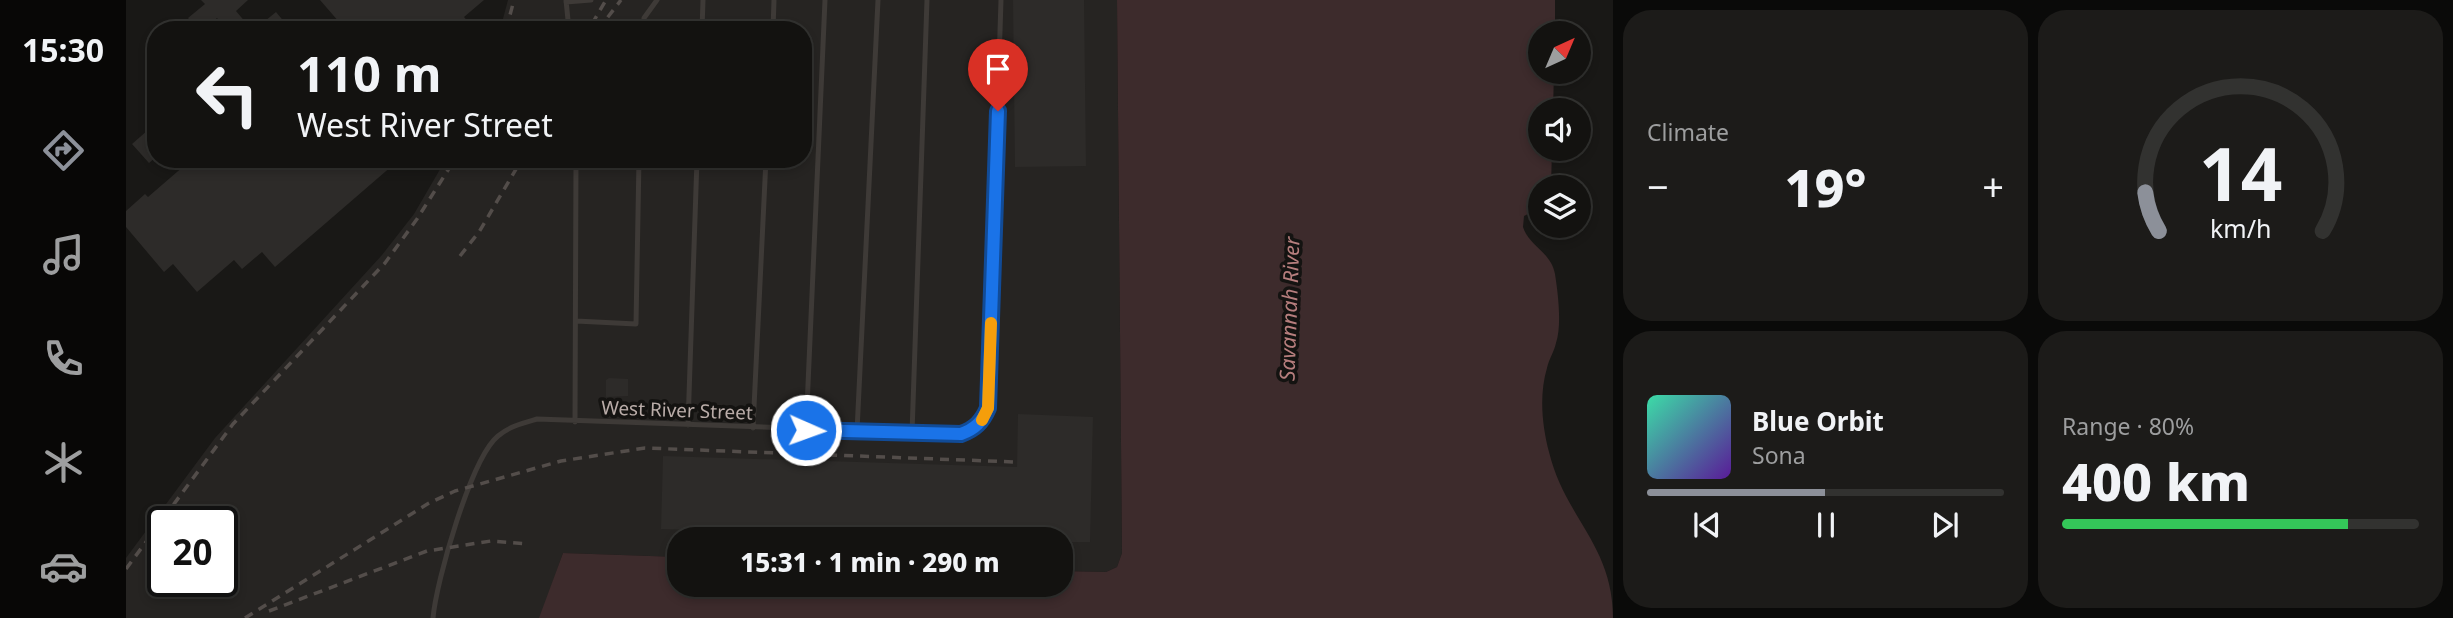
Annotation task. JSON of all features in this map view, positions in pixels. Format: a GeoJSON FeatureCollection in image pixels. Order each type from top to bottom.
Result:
{"type":"FeatureCollection","features":[{"type":"Feature","properties":{"kind":"lane"},"geometry":{"type":"LineString","coordinates":[[568,21],[566,1],[592,0]]}},
{"type":"Feature","properties":{"kind":"lane"},"geometry":{"type":"LineString","coordinates":[[644,21],[656,0]]}},
{"type":"Feature","properties":{"kind":"lane"},"geometry":{"type":"LineString","coordinates":[[702,21],[703,0]]}},
{"type":"Feature","properties":{"kind":"lane"},"geometry":{"type":"LineString","coordinates":[[773,21],[774,0]]}},
{"type":"Feature","properties":{"kind":"lane"},"geometry":{"type":"LineString","coordinates":[[806,430],[825,0]]}},
{"type":"Feature","properties":{"kind":"lane"},"geometry":{"type":"LineString","coordinates":[[857,431],[878,0]]}},
{"type":"Feature","properties":{"kind":"lane"},"geometry":{"type":"LineString","coordinates":[[912,433],[928,0]]}},
{"type":"Feature","properties":{"kind":"lane","name":"West River Street"},"geometry":{"type":"LineString","coordinates":[[433,618],[435,598],[449,546],[487,447],[514,425],[537,419],[961,434],[977,425],[988,408],[1002,0]]}},
{"type":"Feature","properties":{"kind":"lane","name":"West River Street"},"geometry":{"type":"LineString","coordinates":[[575,422],[573,394],[576,168]]}},
{"type":"Feature","properties":{"kind":"lane"},"geometry":{"type":"LineString","coordinates":[[576,321],[636,324],[639,168]]}},
{"type":"Feature","properties":{"kind":"lane"},"geometry":{"type":"LineString","coordinates":[[688,425],[697,168]]}},
{"type":"Feature","properties":{"kind":"lane"},"geometry":{"type":"LineString","coordinates":[[753,428],[766,168]]}},
{"type":"Feature","properties":{"kind":"shaded area"},"geometry":{"type":"Polygon","coordinates":[[[508,0],[1117,0],[1122,553],[1117,567],[1106,572],[1073,571],[1073,527],[667,527],[667,557],[563,553],[540,618],[126,618],[126,558],[147,530],[147,597],[238,597],[238,506],[165,506],[215,438],[382,255],[414,214],[441,168],[812,168],[812,21],[502,21],[508,0]]]}},
{"type":"Feature","properties":{"kind":"water","name":"Savannah River"},"geometry":{"type":"Polygon","coordinates":[[[1117,0],[1555,0],[1555,21],[1528,21],[1528,84],[1554,84],[1553,98],[1528,98],[1528,161],[1552,161],[1551,175],[1528,175],[1528,214],[1524,216],[1523,227],[1528,238],[1553,266],[1557,290],[1558,336],[1543,389],[1543,421],[1549,452],[1556,475],[1605,571],[1611,593],[1613,618],[539,618],[563,553],[667,557],[667,597],[1073,597],[1073,571],[1106,572],[1117,567],[1122,553],[1117,0]]]}},
{"type":"Feature","properties":{"kind":"building"},"geometry":{"type":"Polygon","coordinates":[[[201,0],[248,0],[236,11],[244,21],[220,21],[217,18],[214,21],[190,21],[188,18],[205,4],[201,0]]]}},
{"type":"Feature","properties":{"kind":"building"},"geometry":{"type":"Polygon","coordinates":[[[320,0],[484,0],[464,17],[467,21],[338,21],[320,0]]]}},
{"type":"Feature","properties":{"kind":"building"},"geometry":{"type":"Polygon","coordinates":[[[1013,0],[1084,0],[1086,166],[1015,167],[1013,0]]]}},
{"type":"Feature","properties":{"kind":"building"},"geometry":{"type":"Polygon","coordinates":[[[276,12],[284,21],[265,21],[276,12]]]}},
{"type":"Feature","properties":{"kind":"building"},"geometry":{"type":"Polygon","coordinates":[[[147,131],[147,161],[132,144],[147,131]]]}},
{"type":"Feature","properties":{"kind":"building"},"geometry":{"type":"Polygon","coordinates":[[[182,168],[390,168],[275,267],[262,252],[242,269],[234,260],[197,292],[173,264],[164,272],[126,227],[126,211],[145,194],[148,197],[182,168]]]}},
{"type":"Feature","properties":{"kind":"building"},"geometry":{"type":"Polygon","coordinates":[[[628,379],[628,396],[606,397],[606,380],[628,379]]]}},
{"type":"Feature","properties":{"kind":"building"},"geometry":{"type":"Polygon","coordinates":[[[1018,414],[1093,417],[1090,542],[1073,542],[1073,527],[661,529],[663,456],[1017,467],[1018,414]]]}},
{"type":"Feature","properties":{"kind":"railway"},"geometry":{"type":"LineString","coordinates":[[508,21],[514,0]]}},
{"type":"Feature","properties":{"kind":"railway"},"geometry":{"type":"LineString","coordinates":[[594,21],[606,0]]}},
{"type":"Feature","properties":{"kind":"railway"},"geometry":{"type":"LineString","coordinates":[[605,21],[621,0]]}},
{"type":"Feature","properties":{"kind":"railway"},"geometry":{"type":"LineString","coordinates":[[126,569],[233,424],[385,263],[449,168]]}},
{"type":"Feature","properties":{"kind":"railway"},"geometry":{"type":"LineString","coordinates":[[460,256],[479,232],[517,168]]}},
{"type":"Feature","properties":{"kind":"railway"},"geometry":{"type":"LineString","coordinates":[[245,618],[429,503],[455,491],[561,461],[645,448],[1016,462]]}},
{"type":"Feature","properties":{"kind":"railway"},"geometry":{"type":"LineString","coordinates":[[269,611],[427,551],[491,541],[528,544]]}},
{"type":"Feature","properties":{"kind":"slow traffic"},"geometry":{"type":"LineString","coordinates":[[982,420],[988,408],[991,323]]}},
{"type":"Feature","properties":{"kind":"route"},"geometry":{"type":"LineString","coordinates":[[806,430],[961,434],[971,430],[983,419],[988,408],[998,111]]}}]}
